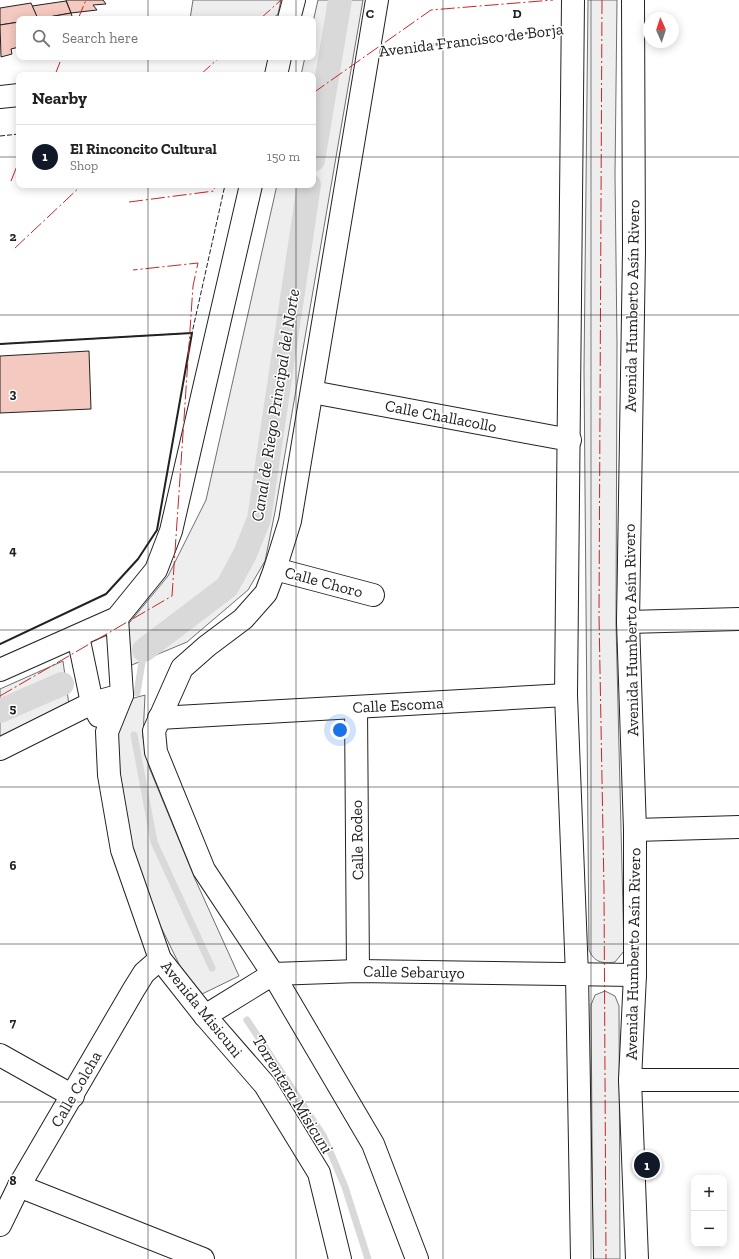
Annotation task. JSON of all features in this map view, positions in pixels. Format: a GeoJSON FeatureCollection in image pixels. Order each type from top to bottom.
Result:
{"type":"FeatureCollection","features":[{"type":"Feature","properties":{"kind":"street"},"geometry":{"type":"LineString","coordinates":[[291,16],[294,0]]}},
{"type":"Feature","properties":{"kind":"street"},"geometry":{"type":"LineString","coordinates":[[377,0],[290,521],[276,569],[266,593],[243,619],[207,646],[182,668],[154,731],[156,752],[204,870],[272,974],[373,1144],[417,1259]]}},
{"type":"Feature","properties":{"kind":"street"},"geometry":{"type":"LineString","coordinates":[[573,0],[570,440],[566,695],[576,975],[582,1259]]}},
{"type":"Feature","properties":{"kind":"street","name":"Avenida Humberto Asín Rivero"},"geometry":{"type":"LineString","coordinates":[[633,0],[634,251],[628,622],[635,830],[635,975],[630,1080],[637,1259]]}},
{"type":"Feature","properties":{"kind":"street"},"geometry":{"type":"LineString","coordinates":[[277,72],[279,60]]}},
{"type":"Feature","properties":{"kind":"street"},"geometry":{"type":"LineString","coordinates":[[0,97],[16,95]]}},
{"type":"Feature","properties":{"kind":"street"},"geometry":{"type":"LineString","coordinates":[[0,670],[117,618],[156,570],[171,531],[250,188]]}},
{"type":"Feature","properties":{"kind":"street","name":"Calle Challacollo"},"geometry":{"type":"LineString","coordinates":[[312,392],[570,440]]}},
{"type":"Feature","properties":{"kind":"street","name":"Calle Choro"},"geometry":{"type":"LineString","coordinates":[[276,569],[373,595]]}},
{"type":"Feature","properties":{"kind":"street"},"geometry":{"type":"LineString","coordinates":[[0,749],[92,703],[122,695],[117,618]]}},
{"type":"Feature","properties":{"kind":"street"},"geometry":{"type":"LineString","coordinates":[[628,622],[739,619]]}},
{"type":"Feature","properties":{"kind":"street"},"geometry":{"type":"LineString","coordinates":[[78,636],[92,703],[107,732]]}},
{"type":"Feature","properties":{"kind":"street","name":"Avenida Misicuni"},"geometry":{"type":"LineString","coordinates":[[122,695],[107,732],[109,775],[122,850],[160,959],[205,1016],[265,1085],[319,1173],[340,1259]]}},
{"type":"Feature","properties":{"kind":"street","name":"Calle Escoma"},"geometry":{"type":"LineString","coordinates":[[159,718],[566,695]]}},
{"type":"Feature","properties":{"kind":"street","name":"Calle Rodeo"},"geometry":{"type":"LineString","coordinates":[[356,708],[358,971]]}},
{"type":"Feature","properties":{"kind":"street"},"geometry":{"type":"LineString","coordinates":[[635,830],[739,827]]}},
{"type":"Feature","properties":{"kind":"street","name":"Calle Colcha"},"geometry":{"type":"LineString","coordinates":[[0,1225],[20,1186],[144,973],[160,959]]}},
{"type":"Feature","properties":{"kind":"street","name":"Calle Sebaruyo"},"geometry":{"type":"LineString","coordinates":[[272,974],[358,971],[635,975]]}},
{"type":"Feature","properties":{"kind":"street"},"geometry":{"type":"LineString","coordinates":[[205,1016],[272,974]]}},
{"type":"Feature","properties":{"kind":"street"},"geometry":{"type":"LineString","coordinates":[[0,1054],[73,1096]]}},
{"type":"Feature","properties":{"kind":"street"},"geometry":{"type":"LineString","coordinates":[[630,1080],[739,1080]]}},
{"type":"Feature","properties":{"kind":"street"},"geometry":{"type":"LineString","coordinates":[[20,1186],[203,1259]]}},
{"type":"Feature","properties":{"kind":"path","name":"Avenida Francisco de Borja"},"geometry":{"type":"LineString","coordinates":[[369,52],[573,27]]}},
{"type":"Feature","properties":{"kind":"shaded area"},"geometry":{"type":"Polygon","coordinates":[[[193,0],[281,0],[278,14],[276,16],[190,16],[193,0]]]}},
{"type":"Feature","properties":{"kind":"shaded area"},"geometry":{"type":"Polygon","coordinates":[[[318,0],[363,0],[275,512],[265,561],[248,590],[187,642],[127,667],[125,628],[168,576],[206,500],[276,188],[316,188],[316,72],[302,72],[304,60],[316,60],[316,16],[314,16],[318,0]]]}},
{"type":"Feature","properties":{"kind":"shaded area"},"geometry":{"type":"Polygon","coordinates":[[[588,0],[617,0],[615,175],[617,343],[616,623],[624,951],[615,962],[606,963],[596,960],[589,950],[584,370],[588,0]]]}},
{"type":"Feature","properties":{"kind":"shaded area"},"geometry":{"type":"Polygon","coordinates":[[[63,661],[69,705],[0,739],[0,689],[63,661]]]}},
{"type":"Feature","properties":{"kind":"shaded area"},"geometry":{"type":"Polygon","coordinates":[[[145,695],[143,737],[149,767],[195,879],[239,976],[202,994],[180,966],[158,921],[135,862],[125,818],[117,745],[123,701],[145,695]]]}},
{"type":"Feature","properties":{"kind":"shaded area"},"geometry":{"type":"Polygon","coordinates":[[[605,991],[615,996],[619,1006],[620,1259],[593,1259],[591,1005],[595,995],[605,991]]]}},
{"type":"Feature","properties":{"kind":"building"},"geometry":{"type":"Polygon","coordinates":[[[66,0],[103,0],[106,4],[93,5],[97,10],[71,13],[66,0]]]}},
{"type":"Feature","properties":{"kind":"building"},"geometry":{"type":"Polygon","coordinates":[[[66,1],[71,13],[54,16],[37,16],[32,6],[66,1]]]}},
{"type":"Feature","properties":{"kind":"building"},"geometry":{"type":"Polygon","coordinates":[[[31,3],[37,16],[16,16],[16,22],[0,25],[0,8],[31,3]]]}},
{"type":"Feature","properties":{"kind":"building"},"geometry":{"type":"Polygon","coordinates":[[[71,13],[72,16],[54,16],[71,13]]]}},
{"type":"Feature","properties":{"kind":"building"},"geometry":{"type":"Polygon","coordinates":[[[16,22],[16,48],[11,49],[12,54],[1,57],[0,25],[16,22]]]}},
{"type":"Feature","properties":{"kind":"building"},"geometry":{"type":"Polygon","coordinates":[[[89,351],[91,409],[0,413],[0,356],[89,351]]]}},
{"type":"Feature","properties":{"kind":"waterway","name":"Canal de Riego Principal del Norte"},"geometry":{"type":"LineString","coordinates":[[316,142],[340,0]]}},
{"type":"Feature","properties":{"kind":"waterway","name":"Canal de Riego Principal del Norte"},"geometry":{"type":"LineString","coordinates":[[144,650],[227,587],[245,554],[259,519],[309,188]]}},
{"type":"Feature","properties":{"kind":"waterway","name":"Torrentera Misicuni"},"geometry":{"type":"LineString","coordinates":[[137,693],[144,650]]}},
{"type":"Feature","properties":{"kind":"waterway","name":"Canal de Riego Principal del Norte"},"geometry":{"type":"LineString","coordinates":[[0,711],[62,684]]}},
{"type":"Feature","properties":{"kind":"waterway","name":"Torrentera Misicuni"},"geometry":{"type":"LineString","coordinates":[[134,735],[154,842],[212,968]]}},
{"type":"Feature","properties":{"kind":"waterway","name":"Torrentera Misicuni"},"geometry":{"type":"LineString","coordinates":[[247,1020],[324,1137],[345,1187],[368,1259]]}},
{"type":"Feature","properties":{"kind":"fence"},"geometry":{"type":"LineString","coordinates":[[0,136],[16,134]]}},
{"type":"Feature","properties":{"kind":"fence"},"geometry":{"type":"LineString","coordinates":[[0,344],[192,333],[224,188]]}},
{"type":"Feature","properties":{"kind":"wall"},"geometry":{"type":"LineString","coordinates":[[0,344],[192,333],[157,530],[138,559],[106,594],[0,644]]}},
{"type":"Feature","properties":{"kind":"power"},"geometry":{"type":"LineString","coordinates":[[79,16],[86,0]]}},
{"type":"Feature","properties":{"kind":"power"},"geometry":{"type":"LineString","coordinates":[[263,16],[281,0]]}},
{"type":"Feature","properties":{"kind":"power"},"geometry":{"type":"LineString","coordinates":[[316,91],[431,10],[553,0]]}},
{"type":"Feature","properties":{"kind":"power"},"geometry":{"type":"LineString","coordinates":[[602,0],[599,615],[604,889],[606,1259]]}},
{"type":"Feature","properties":{"kind":"power"},"geometry":{"type":"LineString","coordinates":[[56,72],[61,60]]}},
{"type":"Feature","properties":{"kind":"power"},"geometry":{"type":"LineString","coordinates":[[203,72],[217,60]]}},
{"type":"Feature","properties":{"kind":"power"},"geometry":{"type":"LineString","coordinates":[[11,181],[16,168]]}},
{"type":"Feature","properties":{"kind":"power"},"geometry":{"type":"LineString","coordinates":[[15,248],[79,188]]}},
{"type":"Feature","properties":{"kind":"power"},"geometry":{"type":"LineString","coordinates":[[129,202],[214,191],[214,188]]}},
{"type":"Feature","properties":{"kind":"power"},"geometry":{"type":"LineString","coordinates":[[0,696],[172,596],[193,286],[198,263],[133,270]]}},
{"type":"Feature","properties":{"kind":"place","name":"El Rinconcito Cultural"},"geometry":{"type":"Point","coordinates":[647,1165]}}]}
